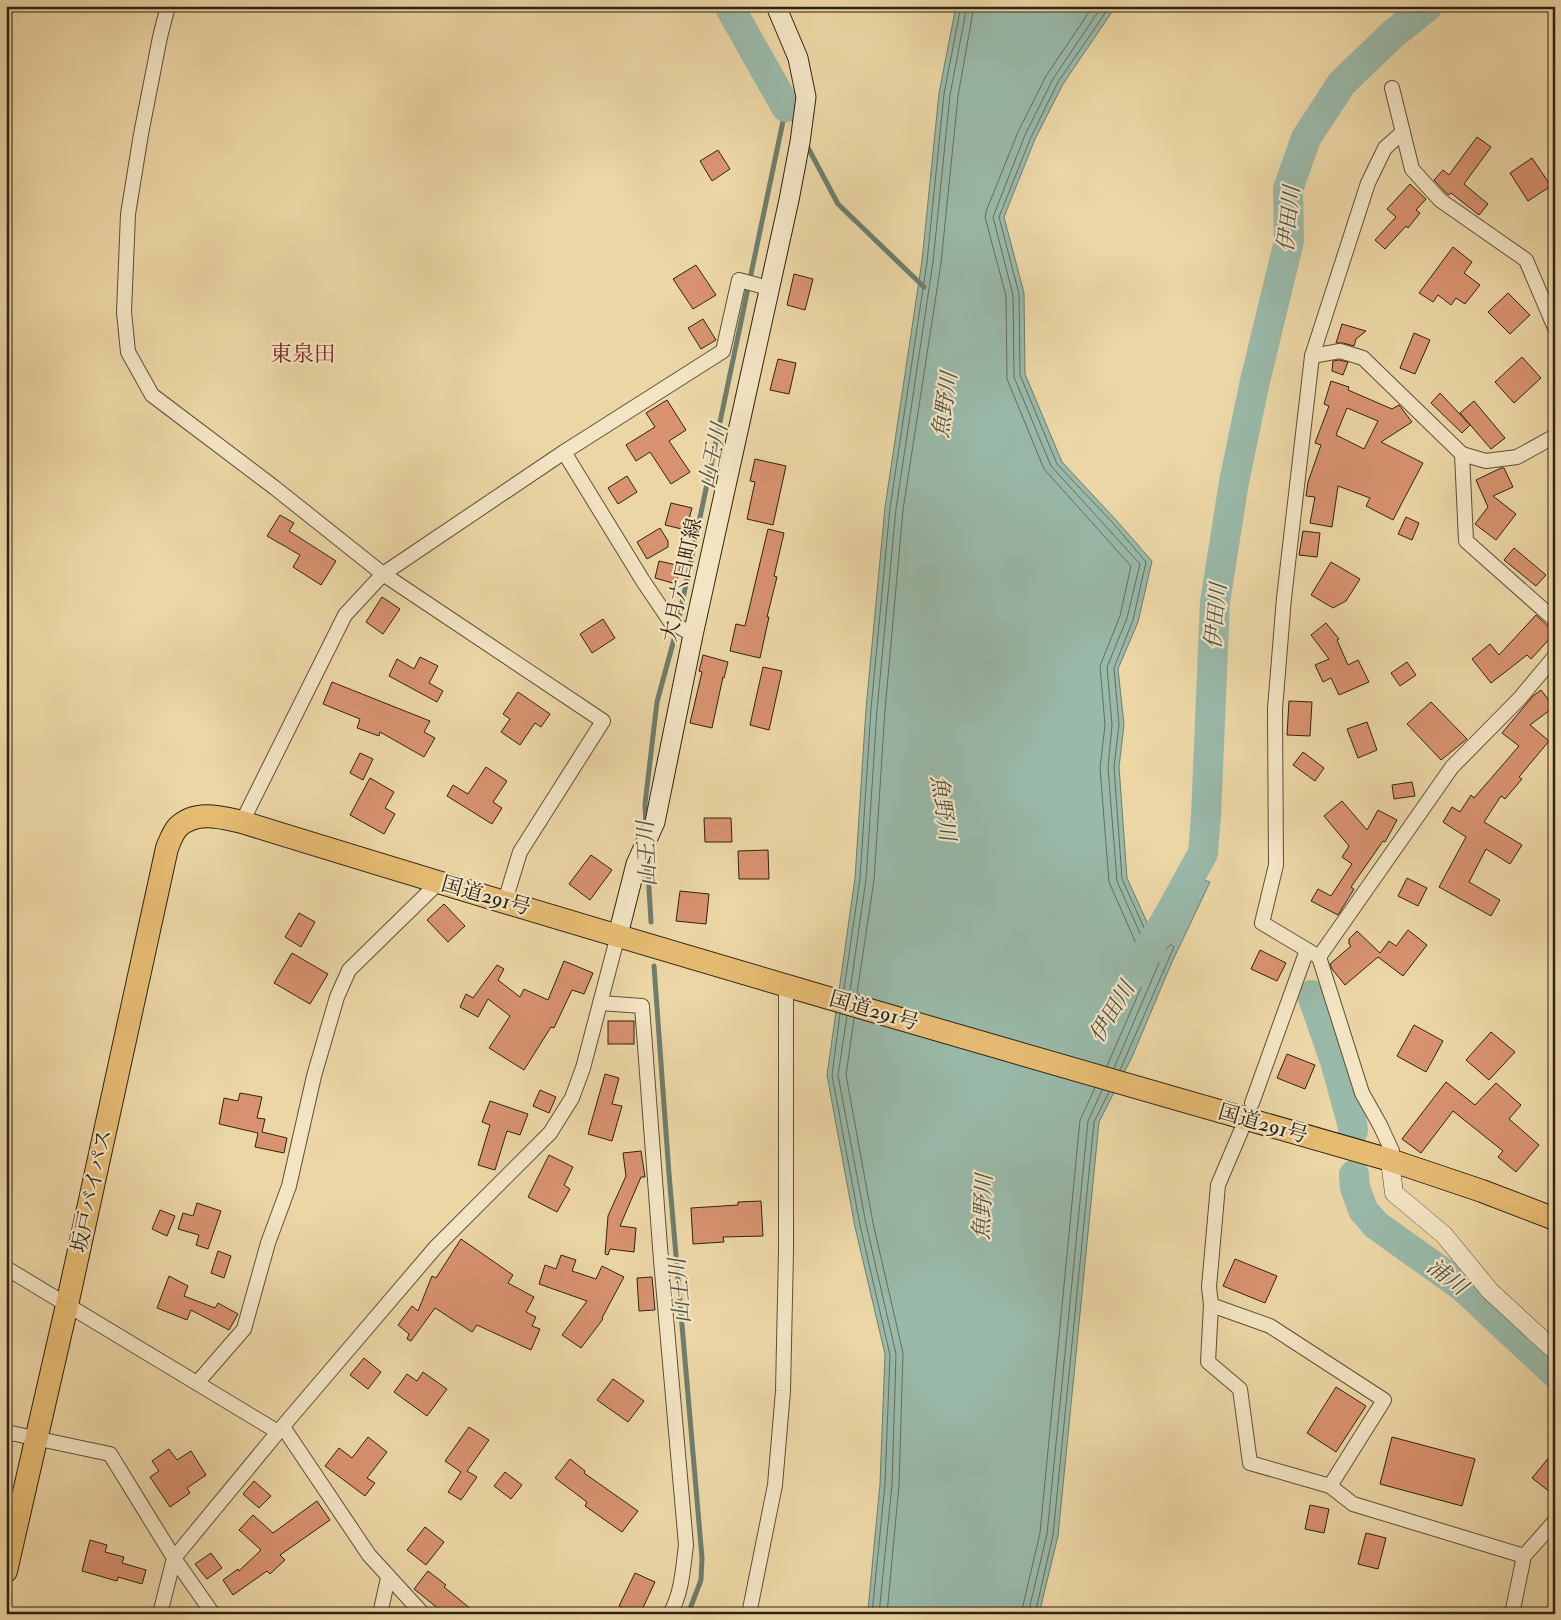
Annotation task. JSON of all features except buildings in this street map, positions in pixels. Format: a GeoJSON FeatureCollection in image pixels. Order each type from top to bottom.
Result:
{"type":"FeatureCollection","features":[{"type":"Feature","properties":{"kind":"highway","name":"国道291号"},"geometry":{"type":"LineString","coordinates":[[190,818],[212,815],[242,822],[438,883],[505,901],[791,987],[1390,1160],[1482,1191],[1555,1219]]}},
{"type":"Feature","properties":{"kind":"highway","name":"坂戸バイパス"},"geometry":{"type":"LineString","coordinates":[[6,1571],[67,1305],[167,848],[177,828],[190,818]]}},
{"type":"Feature","properties":{"kind":"main road","name":"大月六日町線"},"geometry":{"type":"LineString","coordinates":[[618,935],[636,864],[656,822],[693,635],[794,173],[806,97],[798,58],[776,6]]}},
{"type":"Feature","properties":{"kind":"street"},"geometry":{"type":"LineString","coordinates":[[168,6],[160,37],[128,214],[124,312],[128,352],[152,395],[275,488],[383,574],[603,721],[520,852],[505,901]]}},
{"type":"Feature","properties":{"kind":"street"},"geometry":{"type":"LineString","coordinates":[[1392,88],[1412,169],[1440,200],[1526,260],[1555,328]]}},
{"type":"Feature","properties":{"kind":"street"},"geometry":{"type":"LineString","coordinates":[[1403,132],[1386,148],[1368,183],[1312,356],[1284,598],[1275,709],[1276,865],[1262,923],[1313,953],[1362,1093],[1392,1151],[1390,1160],[1394,1193],[1444,1235],[1490,1291],[1555,1352]]}},
{"type":"Feature","properties":{"kind":"street"},"geometry":{"type":"LineString","coordinates":[[242,822],[345,616],[383,574],[564,452],[724,351],[739,280],[769,288]]}},
{"type":"Feature","properties":{"kind":"street"},"geometry":{"type":"LineString","coordinates":[[1312,356],[1340,351],[1363,358],[1462,454],[1486,461],[1517,457],[1555,436]]}},
{"type":"Feature","properties":{"kind":"street"},"geometry":{"type":"LineString","coordinates":[[564,452],[643,581],[670,621],[693,635]]}},
{"type":"Feature","properties":{"kind":"street"},"geometry":{"type":"LineString","coordinates":[[1462,454],[1466,541],[1555,620]]}},
{"type":"Feature","properties":{"kind":"street"},"geometry":{"type":"LineString","coordinates":[[1252,1103],[1313,953],[1452,767],[1520,698],[1555,656]]}},
{"type":"Feature","properties":{"kind":"street"},"geometry":{"type":"LineString","coordinates":[[197,1383],[244,1329],[268,1243],[289,1186],[314,1076],[336,997],[350,970],[438,883]]}},
{"type":"Feature","properties":{"kind":"street"},"geometry":{"type":"LineString","coordinates":[[160,1614],[174,1558],[280,1429],[435,1248],[550,1133],[572,1098],[583,1068],[618,935]]}},
{"type":"Feature","properties":{"kind":"street"},"geometry":{"type":"LineString","coordinates":[[749,1614],[775,1485],[783,1391],[791,987]]}},
{"type":"Feature","properties":{"kind":"street"},"geometry":{"type":"LineString","coordinates":[[600,1003],[642,1006],[661,1260],[686,1545],[676,1604],[670,1614]]}},
{"type":"Feature","properties":{"kind":"street"},"geometry":{"type":"LineString","coordinates":[[1241,1131],[1218,1185],[1209,1287],[1211,1305],[1208,1362],[1240,1390],[1250,1463],[1330,1486],[1353,1504],[1524,1556]]}},
{"type":"Feature","properties":{"kind":"street"},"geometry":{"type":"LineString","coordinates":[[6,1268],[197,1383],[280,1429],[368,1555],[423,1614]]}},
{"type":"Feature","properties":{"kind":"street"},"geometry":{"type":"LineString","coordinates":[[1211,1305],[1270,1326],[1384,1400],[1330,1486]]}},
{"type":"Feature","properties":{"kind":"street"},"geometry":{"type":"LineString","coordinates":[[6,1432],[110,1454],[174,1558],[214,1614]]}},
{"type":"Feature","properties":{"kind":"street"},"geometry":{"type":"LineString","coordinates":[[1512,1614],[1524,1556],[1555,1521]]}},
{"type":"Feature","properties":{"kind":"street"},"geometry":{"type":"LineString","coordinates":[[380,1614],[388,1578]]}},
{"type":"Feature","properties":{"kind":"water","name":"魚野川"},"geometry":{"type":"Polygon","coordinates":[[[956,6],[1116,6],[1063,84],[1035,139],[1004,217],[1024,293],[1025,374],[1062,462],[1152,561],[1138,622],[1118,669],[1124,725],[1119,767],[1127,878],[1160,951],[1200,879],[1210,882],[1172,962],[1132,1057],[1099,1122],[1058,1536],[1039,1614],[867,1614],[880,1484],[885,1354],[855,1227],[827,1075],[855,878],[866,709],[885,507],[922,261],[939,93],[956,6]]]}},
{"type":"Feature","properties":{"kind":"waterway","name":"山王川"},"geometry":{"type":"LineString","coordinates":[[729,6],[786,107]]}},
{"type":"Feature","properties":{"kind":"waterway","name":"伊田川"},"geometry":{"type":"LineString","coordinates":[[1134,974],[1203,853],[1215,602],[1234,482],[1255,381],[1289,241],[1288,189],[1306,138],[1342,83],[1393,34],[1428,6]]}},
{"type":"Feature","properties":{"kind":"waterway","name":"山王川"},"geometry":{"type":"LineString","coordinates":[[646,826],[645,804],[657,702],[676,632],[786,107]]}},
{"type":"Feature","properties":{"kind":"waterway"},"geometry":{"type":"LineString","coordinates":[[787,107],[797,126]]}},
{"type":"Feature","properties":{"kind":"waterway"},"geometry":{"type":"LineString","coordinates":[[805,142],[838,204],[924,287]]}},
{"type":"Feature","properties":{"kind":"waterway","name":"山王川"},"geometry":{"type":"LineString","coordinates":[[647,855],[651,922]]}},
{"type":"Feature","properties":{"kind":"waterway","name":"山王川"},"geometry":{"type":"LineString","coordinates":[[654,966],[669,1174],[702,1558],[701,1580],[688,1614]]}},
{"type":"Feature","properties":{"kind":"waterway","name":"浦川"},"geometry":{"type":"LineString","coordinates":[[1312,995],[1335,1061],[1353,1131]]}},
{"type":"Feature","properties":{"kind":"waterway","name":"浦川"},"geometry":{"type":"LineString","coordinates":[[1354,1175],[1355,1187],[1363,1210],[1376,1225],[1463,1287],[1555,1373]]}},
{"type":"Feature","properties":{"kind":"district","name":"東泉田"},"geometry":{"type":"Point","coordinates":[303,354]}}]}
